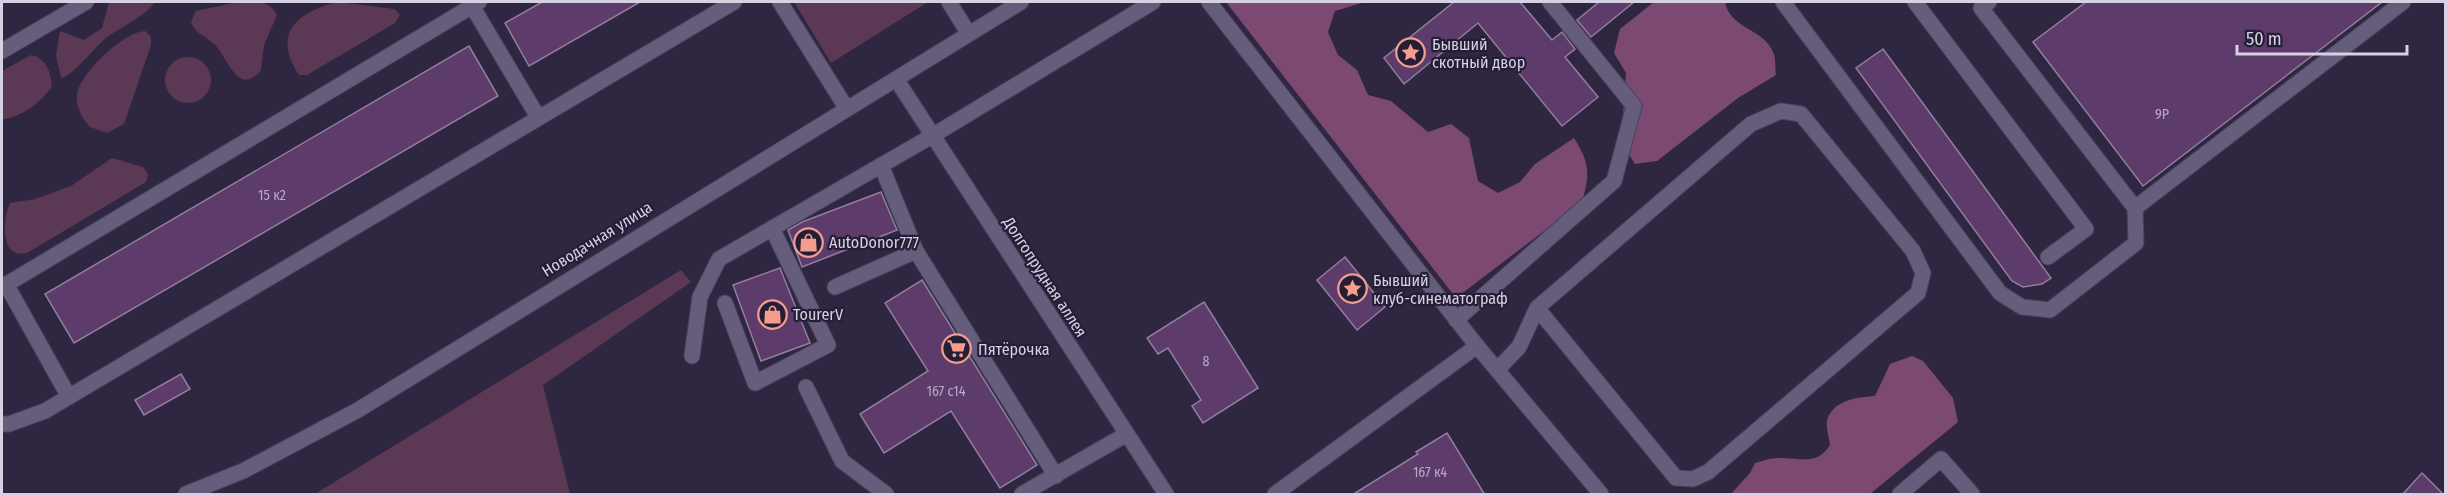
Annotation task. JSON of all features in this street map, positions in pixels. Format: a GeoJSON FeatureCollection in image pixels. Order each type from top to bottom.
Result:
{"type":"FeatureCollection","features":[{"type":"Feature","properties":{"kind":"street"},"geometry":{"type":"LineString","coordinates":[[2,51],[86,2]]}},
{"type":"Feature","properties":{"kind":"street"},"geometry":{"type":"LineString","coordinates":[[2,424],[9,424],[45,411],[734,2]]}},
{"type":"Feature","properties":{"kind":"street"},"geometry":{"type":"LineString","coordinates":[[780,2],[847,109]]}},
{"type":"Feature","properties":{"kind":"street"},"geometry":{"type":"LineString","coordinates":[[949,2],[969,34]]}},
{"type":"Feature","properties":{"kind":"street","name":"Новодачная улица"},"geometry":{"type":"LineString","coordinates":[[186,495],[243,471],[358,410],[629,241],[1021,2]]}},
{"type":"Feature","properties":{"kind":"street"},"geometry":{"type":"LineString","coordinates":[[692,356],[700,297],[719,259],[932,136],[1153,2]]}},
{"type":"Feature","properties":{"kind":"street"},"geometry":{"type":"LineString","coordinates":[[1209,2],[1456,320],[1601,495]]}},
{"type":"Feature","properties":{"kind":"street"},"geometry":{"type":"LineString","coordinates":[[1456,320],[1614,181],[1634,106],[1550,2]]}},
{"type":"Feature","properties":{"kind":"street"},"geometry":{"type":"LineString","coordinates":[[1783,2],[2000,293],[2022,307],[2050,310],[2136,243],[2135,208],[1981,8],[1989,2]]}},
{"type":"Feature","properties":{"kind":"street"},"geometry":{"type":"LineString","coordinates":[[1915,2],[2086,229],[2048,257]]}},
{"type":"Feature","properties":{"kind":"street"},"geometry":{"type":"LineString","coordinates":[[2135,208],[2403,2]]}},
{"type":"Feature","properties":{"kind":"street"},"geometry":{"type":"LineString","coordinates":[[69,397],[4,286],[475,4],[538,117]]}},
{"type":"Feature","properties":{"kind":"street","name":"Долгопрудная аллея"},"geometry":{"type":"LineString","coordinates":[[896,79],[1166,495]]}},
{"type":"Feature","properties":{"kind":"street"},"geometry":{"type":"LineString","coordinates":[[1497,370],[1519,347],[1537,308],[1750,124],[1781,111],[1801,114],[1913,251],[1923,273],[1918,293],[1708,472],[1694,478],[1676,478],[1537,308]]}},
{"type":"Feature","properties":{"kind":"street"},"geometry":{"type":"LineString","coordinates":[[881,165],[916,251],[1056,476]]}},
{"type":"Feature","properties":{"kind":"street"},"geometry":{"type":"LineString","coordinates":[[724,303],[755,382],[828,345],[772,228]]}},
{"type":"Feature","properties":{"kind":"street"},"geometry":{"type":"LineString","coordinates":[[836,287],[916,251]]}},
{"type":"Feature","properties":{"kind":"street"},"geometry":{"type":"LineString","coordinates":[[1275,495],[1477,346]]}},
{"type":"Feature","properties":{"kind":"street"},"geometry":{"type":"LineString","coordinates":[[806,387],[842,461],[886,495]]}},
{"type":"Feature","properties":{"kind":"street"},"geometry":{"type":"LineString","coordinates":[[1022,495],[1126,434]]}},
{"type":"Feature","properties":{"kind":"street"},"geometry":{"type":"LineString","coordinates":[[1900,495],[1941,459],[1972,495]]}},
{"type":"Feature","properties":{"kind":"shaded area"},"geometry":{"type":"Polygon","coordinates":[[[109,2],[154,2],[147,11],[106,38],[77,67],[61,78],[56,56],[60,31],[84,40],[102,28],[109,2]]]}},
{"type":"Feature","properties":{"kind":"shaded area"},"geometry":{"type":"Polygon","coordinates":[[[239,2],[266,4],[277,15],[264,45],[261,70],[253,78],[246,80],[234,72],[219,49],[198,32],[191,22],[196,11],[239,2]]]}},
{"type":"Feature","properties":{"kind":"shaded area"},"geometry":{"type":"Polygon","coordinates":[[[337,2],[395,9],[400,15],[395,23],[307,75],[299,75],[291,60],[288,36],[300,19],[310,12],[337,2]]]}},
{"type":"Feature","properties":{"kind":"shaded area"},"geometry":{"type":"Polygon","coordinates":[[[794,2],[928,2],[831,63],[794,2]]]}},
{"type":"Feature","properties":{"kind":"shaded area"},"geometry":{"type":"Polygon","coordinates":[[[1226,2],[1365,2],[1335,11],[1328,32],[1338,55],[1357,70],[1368,95],[1391,101],[1428,132],[1451,124],[1469,138],[1478,181],[1498,193],[1520,182],[1535,164],[1574,138],[1587,169],[1582,202],[1456,298],[1226,2]]]}},
{"type":"Feature","properties":{"kind":"shaded area"},"geometry":{"type":"Polygon","coordinates":[[[1654,2],[1725,2],[1733,18],[1768,44],[1774,54],[1776,75],[1738,98],[1657,161],[1635,164],[1621,142],[1626,73],[1614,53],[1620,29],[1654,2]]]}},
{"type":"Feature","properties":{"kind":"shaded area"},"geometry":{"type":"Polygon","coordinates":[[[145,31],[151,37],[151,45],[124,124],[107,133],[90,127],[78,107],[77,93],[80,84],[105,54],[126,38],[145,31]]]}},
{"type":"Feature","properties":{"kind":"shaded area"},"geometry":{"type":"Polygon","coordinates":[[[31,55],[40,59],[47,66],[52,86],[30,108],[16,116],[2,119],[2,71],[31,55]]]}},
{"type":"Feature","properties":{"kind":"shaded area"},"geometry":{"type":"Polygon","coordinates":[[[193,57],[205,63],[210,71],[210,89],[205,97],[197,102],[183,103],[175,100],[168,93],[165,75],[168,67],[175,60],[193,57]]]}},
{"type":"Feature","properties":{"kind":"shaded area"},"geometry":{"type":"Polygon","coordinates":[[[112,158],[143,167],[148,174],[146,182],[27,253],[18,254],[12,250],[5,237],[5,219],[10,203],[35,199],[71,186],[112,158]]]}},
{"type":"Feature","properties":{"kind":"shaded area"},"geometry":{"type":"Polygon","coordinates":[[[681,270],[691,282],[543,385],[570,494],[315,494],[681,270]]]}},
{"type":"Feature","properties":{"kind":"shaded area"},"geometry":{"type":"Polygon","coordinates":[[[1912,356],[1923,361],[1953,398],[1958,422],[1870,494],[1731,494],[1750,473],[1755,463],[1775,458],[1813,459],[1825,452],[1830,445],[1827,421],[1834,408],[1846,401],[1875,396],[1890,364],[1912,356]]]}},
{"type":"Feature","properties":{"kind":"building"},"geometry":{"type":"Polygon","coordinates":[[[542,2],[640,2],[529,66],[505,23],[542,2]]]}},
{"type":"Feature","properties":{"kind":"building"},"geometry":{"type":"Polygon","coordinates":[[[1454,2],[1520,2],[1552,40],[1562,32],[1575,49],[1565,57],[1598,97],[1562,126],[1478,23],[1404,84],[1384,58],[1454,2]]]}},
{"type":"Feature","properties":{"kind":"building"},"geometry":{"type":"Polygon","coordinates":[[[1599,2],[1634,2],[1591,37],[1577,20],[1599,2]]]}},
{"type":"Feature","properties":{"kind":"building"},"geometry":{"type":"Polygon","coordinates":[[[2086,2],[2382,2],[2143,186],[2033,42],[2086,2]]]}},
{"type":"Feature","properties":{"kind":"building"},"geometry":{"type":"Polygon","coordinates":[[[469,46],[498,96],[74,343],[45,294],[469,46]]]}},
{"type":"Feature","properties":{"kind":"building"},"geometry":{"type":"Polygon","coordinates":[[[1883,49],[2051,278],[2042,284],[2023,287],[2012,281],[1856,68],[1883,49]]]}},
{"type":"Feature","properties":{"kind":"building"},"geometry":{"type":"Polygon","coordinates":[[[881,192],[897,230],[802,267],[788,230],[802,222],[881,192]]]}},
{"type":"Feature","properties":{"kind":"building"},"geometry":{"type":"Polygon","coordinates":[[[1345,257],[1385,307],[1357,330],[1317,280],[1345,257]]]}},
{"type":"Feature","properties":{"kind":"building","name":"TourerV"},"geometry":{"type":"Polygon","coordinates":[[[780,268],[810,343],[761,361],[733,285],[780,268]]]}},
{"type":"Feature","properties":{"kind":"building"},"geometry":{"type":"Polygon","coordinates":[[[922,280],[1037,465],[1000,488],[951,411],[884,453],[860,414],[928,371],[885,303],[922,280]]]}},
{"type":"Feature","properties":{"kind":"building"},"geometry":{"type":"Polygon","coordinates":[[[1204,302],[1258,388],[1203,423],[1192,406],[1201,400],[1168,348],[1158,354],[1147,338],[1204,302]]]}},
{"type":"Feature","properties":{"kind":"building"},"geometry":{"type":"Polygon","coordinates":[[[181,374],[190,389],[144,415],[135,400],[181,374]]]}},
{"type":"Feature","properties":{"kind":"building"},"geometry":{"type":"Polygon","coordinates":[[[1447,433],[1485,495],[1352,495],[1418,454],[1416,452],[1447,433]]]}},
{"type":"Feature","properties":{"kind":"building"},"geometry":{"type":"Polygon","coordinates":[[[2422,473],[2444,495],[2402,495],[2422,473]]]}},
{"type":"Feature","properties":{"kind":"place","name":"Бывший скотный двор"},"geometry":{"type":"Point","coordinates":[1411,53]}},
{"type":"Feature","properties":{"kind":"place","name":"AutoDonor777"},"geometry":{"type":"Point","coordinates":[808,242]}},
{"type":"Feature","properties":{"kind":"place","name":"Бывший клуб-синематограф"},"geometry":{"type":"Point","coordinates":[1352,289]}},
{"type":"Feature","properties":{"kind":"place","name":"TourerV"},"geometry":{"type":"Point","coordinates":[772,314]}},
{"type":"Feature","properties":{"kind":"place","name":"Пятёрочка"},"geometry":{"type":"Point","coordinates":[957,349]}}]}
